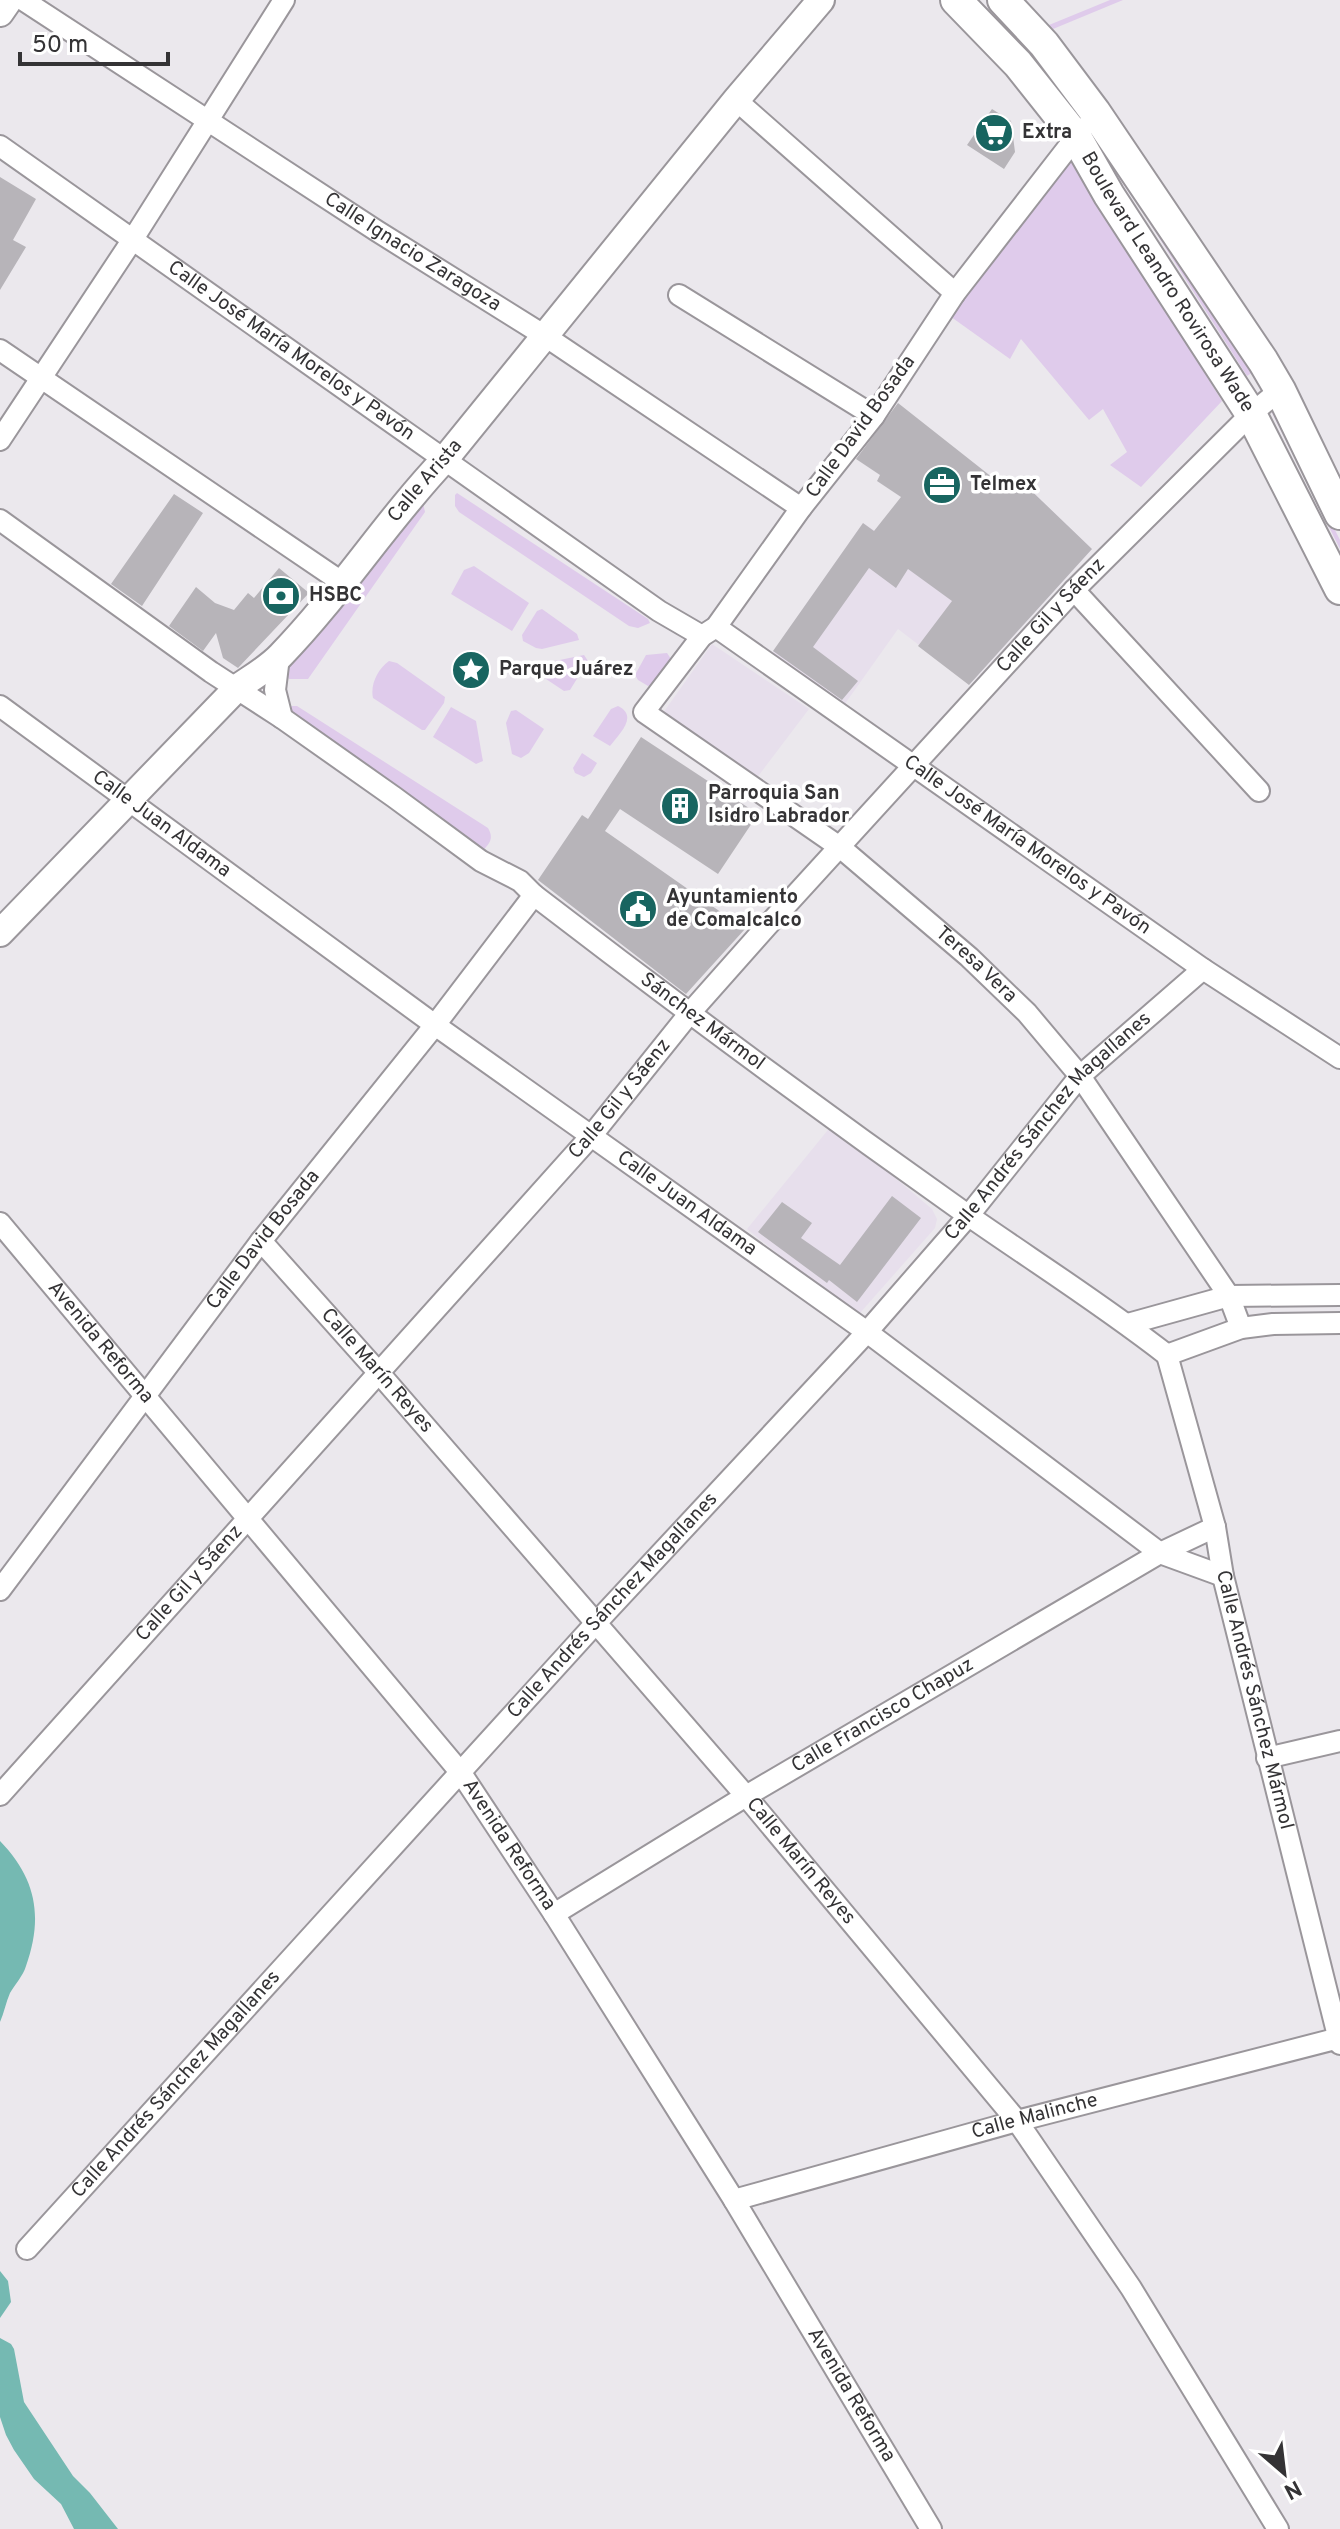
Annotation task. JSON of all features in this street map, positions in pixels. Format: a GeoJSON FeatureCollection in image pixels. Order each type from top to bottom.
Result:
{"type":"FeatureCollection","features":[{"type":"Feature","properties":{"kind":"main road","name":"Boulevard Leandro Rovirosa Wade"},"geometry":{"type":"LineString","coordinates":[[956,0],[1018,64],[1076,137],[1109,195],[1251,414],[1340,589]]}},
{"type":"Feature","properties":{"kind":"main road","name":"Boulevard Leandro Rovirosa Wade"},"geometry":{"type":"LineString","coordinates":[[1003,0],[1044,44],[1095,112],[1280,390],[1340,514]]}},
{"type":"Feature","properties":{"kind":"street"},"geometry":{"type":"LineString","coordinates":[[0,13],[9,0]]}},
{"type":"Feature","properties":{"kind":"street","name":"Calle Ignacio Zaragoza"},"geometry":{"type":"LineString","coordinates":[[23,0],[545,336],[801,508]]}},
{"type":"Feature","properties":{"kind":"street"},"geometry":{"type":"LineString","coordinates":[[0,440],[133,239],[284,0]]}},
{"type":"Feature","properties":{"kind":"street","name":"Calle Arista"},"geometry":{"type":"LineString","coordinates":[[0,933],[237,688],[279,657],[821,0]]}},
{"type":"Feature","properties":{"kind":"street"},"geometry":{"type":"LineString","coordinates":[[736,100],[955,293]]}},
{"type":"Feature","properties":{"kind":"street","name":"Calle David Bosada"},"geometry":{"type":"LineString","coordinates":[[645,714],[644,709],[709,631],[874,416],[955,293],[1095,112]]}},
{"type":"Feature","properties":{"kind":"street","name":"Calle José María Morelos y Pavón"},"geometry":{"type":"LineString","coordinates":[[0,146],[647,603],[709,631],[915,765],[1203,969],[1340,1058]]}},
{"type":"Feature","properties":{"kind":"street"},"geometry":{"type":"LineString","coordinates":[[679,295],[874,416]]}},
{"type":"Feature","properties":{"kind":"street"},"geometry":{"type":"LineString","coordinates":[[0,350],[343,583]]}},
{"type":"Feature","properties":{"kind":"street","name":"Calle Gil y Sáenz"},"geometry":{"type":"LineString","coordinates":[[2,1793],[592,1135],[689,1014],[1074,590],[1251,414],[1280,390]]}},
{"type":"Feature","properties":{"kind":"street","name":"Sánchez Mármol"},"geometry":{"type":"LineString","coordinates":[[0,520],[481,861],[520,881],[689,1014],[969,1215],[1128,1324],[1167,1355]]}},
{"type":"Feature","properties":{"kind":"street"},"geometry":{"type":"LineString","coordinates":[[1074,590],[1259,791]]}},
{"type":"Feature","properties":{"kind":"street"},"geometry":{"type":"LineString","coordinates":[[279,657],[275,690],[282,718]]}},
{"type":"Feature","properties":{"kind":"street","name":"Calle Juan Aldama"},"geometry":{"type":"LineString","coordinates":[[0,706],[435,1025],[867,1332],[1160,1553],[1223,1576]]}},
{"type":"Feature","properties":{"kind":"street","name":"Teresa Vera"},"geometry":{"type":"LineString","coordinates":[[645,714],[841,848],[969,957],[1027,1013],[1080,1076],[1229,1296],[1241,1328]]}},
{"type":"Feature","properties":{"kind":"street","name":"Calle David Bosada"},"geometry":{"type":"LineString","coordinates":[[0,1590],[261,1241],[435,1025],[534,895]]}},
{"type":"Feature","properties":{"kind":"street","name":"Calle Andrés Sánchez Magallanes"},"geometry":{"type":"LineString","coordinates":[[27,2249],[595,1624],[867,1332],[969,1215],[1080,1076],[1203,969]]}},
{"type":"Feature","properties":{"kind":"street","name":"Avenida Reforma"},"geometry":{"type":"LineString","coordinates":[[0,1223],[461,1773],[554,1914],[734,2200],[931,2529]]}},
{"type":"Feature","properties":{"kind":"street","name":"Calle Marín Reyes"},"geometry":{"type":"LineString","coordinates":[[261,1241],[746,1796],[1017,2121],[1131,2288],[1278,2529]]}},
{"type":"Feature","properties":{"kind":"street"},"geometry":{"type":"LineString","coordinates":[[1128,1324],[1229,1296],[1340,1295]]}},
{"type":"Feature","properties":{"kind":"street"},"geometry":{"type":"LineString","coordinates":[[1167,1355],[1241,1328],[1340,1323]]}},
{"type":"Feature","properties":{"kind":"street","name":"Calle Andrés Sánchez Mármol"},"geometry":{"type":"LineString","coordinates":[[1167,1355],[1215,1527],[1223,1576],[1339,2041]]}},
{"type":"Feature","properties":{"kind":"street","name":"Calle Francisco Chapuz"},"geometry":{"type":"LineString","coordinates":[[554,1914],[746,1796],[1160,1553],[1215,1527]]}},
{"type":"Feature","properties":{"kind":"street"},"geometry":{"type":"LineString","coordinates":[[1267,1758],[1340,1741]]}},
{"type":"Feature","properties":{"kind":"street","name":"Calle Malinche"},"geometry":{"type":"LineString","coordinates":[[734,2200],[1017,2121],[1339,2041]]}},
{"type":"Feature","properties":{"kind":"shaded area"},"geometry":{"type":"Polygon","coordinates":[[[1110,0],[1123,0],[1053,29],[1049,25],[1110,0]]]}},
{"type":"Feature","properties":{"kind":"shaded area"},"geometry":{"type":"Polygon","coordinates":[[[1093,124],[1253,372],[1247,376],[1144,214],[1086,130],[1093,124]]]}},
{"type":"Feature","properties":{"kind":"shaded area"},"geometry":{"type":"Polygon","coordinates":[[[1067,153],[1222,401],[1141,487],[1110,465],[1127,452],[1103,409],[1089,420],[1021,339],[1010,359],[947,314],[1067,153]]]}},
{"type":"Feature","properties":{"kind":"shaded area"},"geometry":{"type":"Polygon","coordinates":[[[1271,403],[1340,540],[1340,549],[1269,407],[1271,403]]]}},
{"type":"Feature","properties":{"kind":"shaded area"},"geometry":{"type":"Polygon","coordinates":[[[1017,477],[1092,549],[970,684],[898,629],[842,708],[770,656],[863,523],[938,573],[1017,477]]]}},
{"type":"Feature","properties":{"kind":"shaded area"},"geometry":{"type":"Polygon","coordinates":[[[457,493],[650,623],[638,628],[629,626],[459,512],[455,506],[457,493]]]}},
{"type":"Feature","properties":{"kind":"shaded area"},"geometry":{"type":"Polygon","coordinates":[[[423,503],[425,512],[308,679],[289,679],[284,671],[285,660],[423,503]]]}},
{"type":"Feature","properties":{"kind":"shaded area"},"geometry":{"type":"Polygon","coordinates":[[[474,566],[529,603],[512,631],[451,594],[464,570],[474,566]]]}},
{"type":"Feature","properties":{"kind":"shaded area"},"geometry":{"type":"Polygon","coordinates":[[[542,609],[577,634],[579,640],[542,649],[523,641],[522,635],[537,611],[542,609]]]}},
{"type":"Feature","properties":{"kind":"shaded area"},"geometry":{"type":"Polygon","coordinates":[[[712,644],[809,709],[756,779],[663,713],[712,644]]]}},
{"type":"Feature","properties":{"kind":"shaded area"},"geometry":{"type":"Polygon","coordinates":[[[667,653],[671,659],[655,683],[648,686],[638,680],[635,675],[646,655],[667,653]]]}},
{"type":"Feature","properties":{"kind":"shaded area"},"geometry":{"type":"Polygon","coordinates":[[[584,655],[588,661],[570,690],[564,691],[540,675],[545,663],[584,655]]]}},
{"type":"Feature","properties":{"kind":"shaded area"},"geometry":{"type":"Polygon","coordinates":[[[389,661],[397,663],[445,697],[425,730],[373,698],[376,677],[389,661]]]}},
{"type":"Feature","properties":{"kind":"shaded area"},"geometry":{"type":"Polygon","coordinates":[[[297,706],[488,828],[491,835],[489,843],[482,851],[290,715],[288,710],[297,706]]]}},
{"type":"Feature","properties":{"kind":"shaded area"},"geometry":{"type":"Polygon","coordinates":[[[618,706],[624,710],[627,720],[610,746],[593,736],[611,709],[618,706]]]}},
{"type":"Feature","properties":{"kind":"shaded area"},"geometry":{"type":"Polygon","coordinates":[[[451,707],[476,721],[483,761],[476,764],[433,737],[451,707]]]}},
{"type":"Feature","properties":{"kind":"shaded area"},"geometry":{"type":"Polygon","coordinates":[[[516,710],[544,729],[529,753],[521,758],[512,754],[506,723],[511,711],[516,710]]]}},
{"type":"Feature","properties":{"kind":"shaded area"},"geometry":{"type":"Polygon","coordinates":[[[582,753],[597,763],[591,773],[584,777],[575,773],[573,768],[582,753]]]}},
{"type":"Feature","properties":{"kind":"shaded area"},"geometry":{"type":"Polygon","coordinates":[[[832,1125],[932,1209],[937,1219],[935,1228],[860,1313],[854,1315],[747,1229],[832,1125]]]}},
{"type":"Feature","properties":{"kind":"shaded area"},"geometry":{"type":"Polygon","coordinates":[[[0,1841],[22,1870],[29,1885],[35,1915],[26,1966],[10,1993],[0,2022],[0,1841]]]}},
{"type":"Feature","properties":{"kind":"shaded area"},"geometry":{"type":"Polygon","coordinates":[[[0,2271],[8,2281],[11,2302],[0,2318],[0,2271]]]}},
{"type":"Feature","properties":{"kind":"shaded area"},"geometry":{"type":"Polygon","coordinates":[[[0,2338],[14,2349],[24,2402],[73,2476],[118,2529],[74,2529],[61,2504],[34,2479],[14,2450],[0,2417],[0,2338]]]}},
{"type":"Feature","properties":{"kind":"building","name":"Extra"},"geometry":{"type":"Polygon","coordinates":[[[992,109],[1011,121],[1015,152],[1004,169],[967,145],[992,109]]]}},
{"type":"Feature","properties":{"kind":"building"},"geometry":{"type":"Polygon","coordinates":[[[0,177],[36,199],[13,240],[26,247],[0,290],[0,177]]]}},
{"type":"Feature","properties":{"kind":"building"},"geometry":{"type":"Polygon","coordinates":[[[898,403],[1007,489],[1017,477],[1092,549],[969,685],[918,646],[952,601],[908,569],[896,588],[869,568],[813,647],[858,681],[842,700],[773,651],[863,523],[874,531],[901,497],[877,481],[880,475],[856,459],[898,403]]]}},
{"type":"Feature","properties":{"kind":"building"},"geometry":{"type":"Polygon","coordinates":[[[174,494],[203,513],[142,606],[111,584],[174,494]]]}},
{"type":"Feature","properties":{"kind":"building"},"geometry":{"type":"Polygon","coordinates":[[[279,568],[309,593],[238,668],[223,658],[216,633],[203,651],[169,626],[196,587],[215,603],[234,610],[248,593],[254,598],[279,568]]]}},
{"type":"Feature","properties":{"kind":"building","name":"Ayuntamiento de Comalcalco"},"geometry":{"type":"Polygon","coordinates":[[[641,737],[758,814],[718,874],[620,809],[605,831],[745,929],[686,994],[538,880],[582,815],[588,819],[641,737]]]}},
{"type":"Feature","properties":{"kind":"building"},"geometry":{"type":"Polygon","coordinates":[[[892,1196],[921,1218],[857,1302],[758,1232],[782,1202],[812,1223],[801,1238],[840,1265],[892,1196]]]}},
{"type":"Feature","properties":{"kind":"place","name":"Extra"},"geometry":{"type":"Point","coordinates":[994,133]}},
{"type":"Feature","properties":{"kind":"place","name":"Telmex"},"geometry":{"type":"Point","coordinates":[942,485]}},
{"type":"Feature","properties":{"kind":"place","name":"HSBC"},"geometry":{"type":"Point","coordinates":[281,596]}},
{"type":"Feature","properties":{"kind":"place","name":"Parque Juárez"},"geometry":{"type":"Point","coordinates":[471,670]}},
{"type":"Feature","properties":{"kind":"place","name":"Parroquia San Isidro Labrador"},"geometry":{"type":"Point","coordinates":[680,806]}},
{"type":"Feature","properties":{"kind":"place","name":"Ayuntamiento de Comalcalco"},"geometry":{"type":"Point","coordinates":[638,909]}}]}
